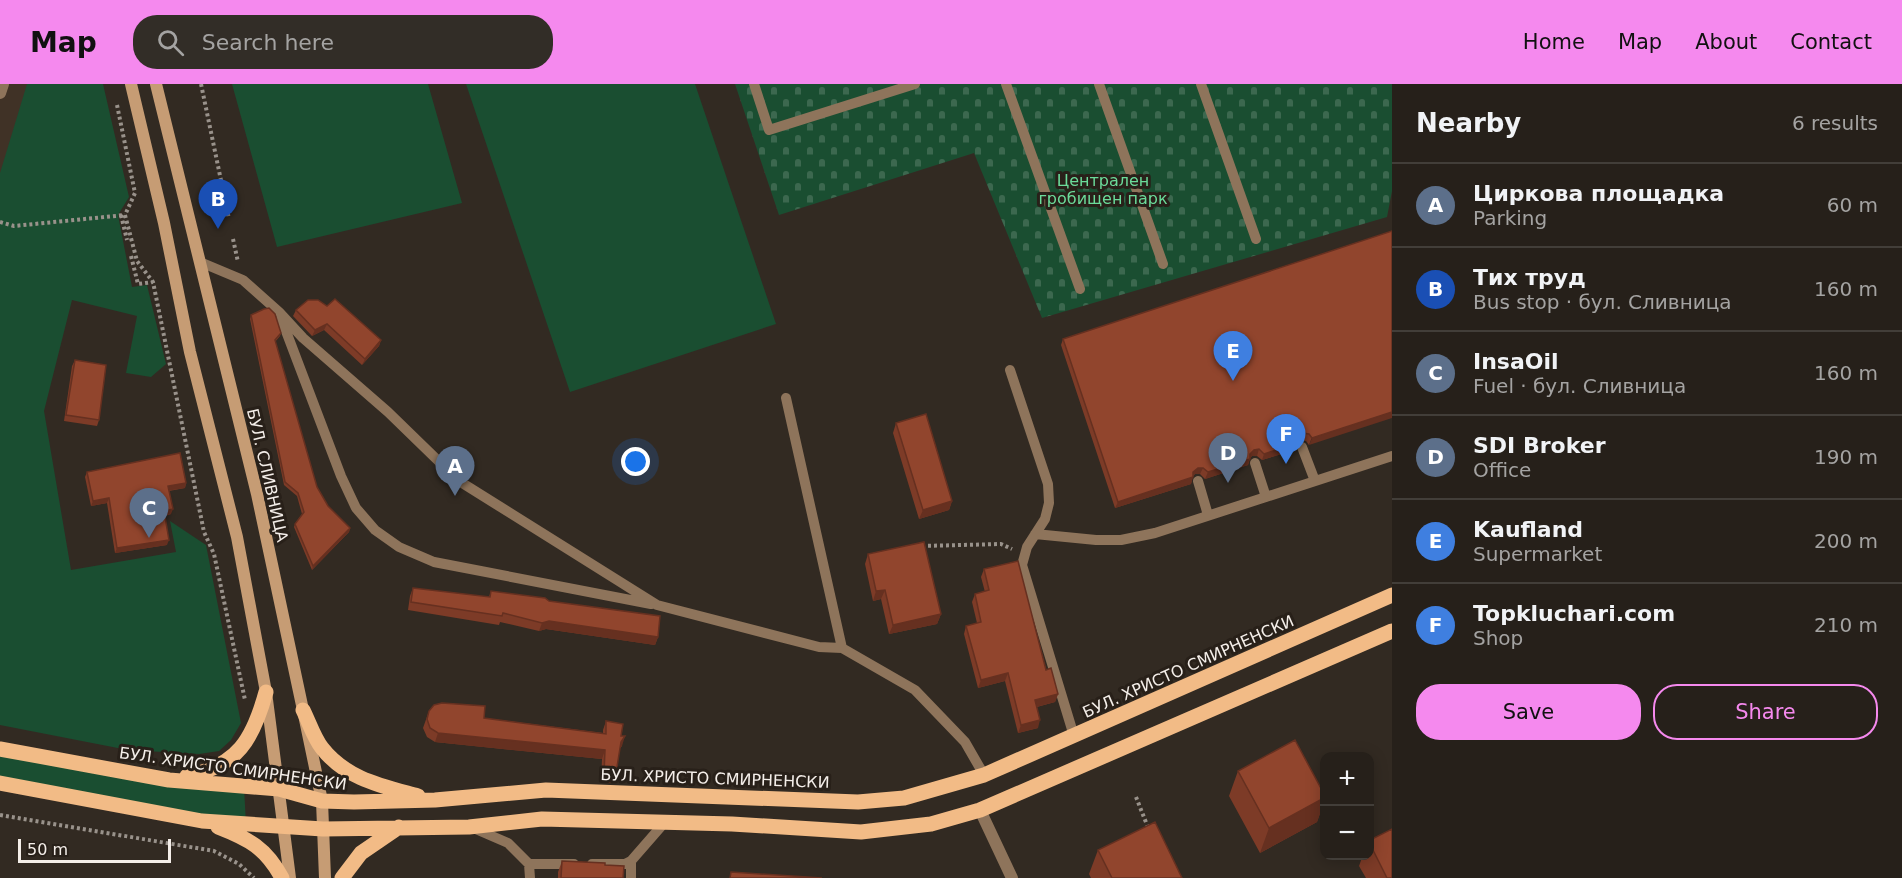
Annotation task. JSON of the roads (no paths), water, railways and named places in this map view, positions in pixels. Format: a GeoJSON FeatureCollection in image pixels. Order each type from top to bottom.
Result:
{"type":"FeatureCollection","features":[{"type":"Feature","properties":{"kind":"main road"},"geometry":{"type":"LineString","coordinates":[[131,84],[164,223],[190,352],[237,537],[266,692],[290,878]]}},
{"type":"Feature","properties":{"kind":"main road","name":"БУЛ. СЛИВНИЦА"},"geometry":{"type":"LineString","coordinates":[[156,84],[257,494],[322,801],[326,878]]}},
{"type":"Feature","properties":{"kind":"main road","name":"БУЛ. ХРИСТО СМИРНЕНСКИ"},"geometry":{"type":"LineString","coordinates":[[0,749],[169,780],[279,789],[322,801],[435,800],[546,790],[858,802],[904,798],[984,775],[1392,595]]}},
{"type":"Feature","properties":{"kind":"main road"},"geometry":{"type":"LineString","coordinates":[[0,783],[202,821],[323,830],[469,827],[542,819],[732,824],[861,832],[931,824],[980,810],[1392,631]]}},
{"type":"Feature","properties":{"kind":"main road"},"geometry":{"type":"LineString","coordinates":[[169,780],[205,773],[233,756],[250,736],[259,719],[266,692]]}},
{"type":"Feature","properties":{"kind":"main road"},"geometry":{"type":"LineString","coordinates":[[303,710],[321,747],[344,770],[380,786],[435,800]]}},
{"type":"Feature","properties":{"kind":"main road"},"geometry":{"type":"LineString","coordinates":[[202,821],[252,842],[271,860],[282,878]]}},
{"type":"Feature","properties":{"kind":"main road"},"geometry":{"type":"LineString","coordinates":[[342,878],[361,854],[399,827]]}},
{"type":"Feature","properties":{"kind":"street"},"geometry":{"type":"LineString","coordinates":[[0,93],[3,84]]}},
{"type":"Feature","properties":{"kind":"street"},"geometry":{"type":"LineString","coordinates":[[980,810],[1012,878]]}},
{"type":"Feature","properties":{"kind":"lane"},"geometry":{"type":"LineString","coordinates":[[754,84],[769,130],[915,84]]}},
{"type":"Feature","properties":{"kind":"lane"},"geometry":{"type":"LineString","coordinates":[[1006,84],[1080,289]]}},
{"type":"Feature","properties":{"kind":"lane"},"geometry":{"type":"LineString","coordinates":[[1099,84],[1163,264]]}},
{"type":"Feature","properties":{"kind":"lane"},"geometry":{"type":"LineString","coordinates":[[1201,84],[1256,239]]}},
{"type":"Feature","properties":{"kind":"lane"},"geometry":{"type":"LineString","coordinates":[[200,262],[243,280],[279,312],[303,338],[388,412],[459,481],[657,605]]}},
{"type":"Feature","properties":{"kind":"lane"},"geometry":{"type":"LineString","coordinates":[[279,312],[341,476],[356,508],[375,530],[399,547],[434,562],[657,605],[819,647],[842,648],[915,690],[965,742],[984,775]]}},
{"type":"Feature","properties":{"kind":"lane"},"geometry":{"type":"LineString","coordinates":[[1010,370],[1048,484],[1049,503],[1045,519],[1024,555],[1022,565],[1074,736]]}},
{"type":"Feature","properties":{"kind":"lane"},"geometry":{"type":"LineString","coordinates":[[786,398],[842,648]]}},
{"type":"Feature","properties":{"kind":"lane"},"geometry":{"type":"LineString","coordinates":[[1302,447],[1314,481]]}},
{"type":"Feature","properties":{"kind":"lane"},"geometry":{"type":"LineString","coordinates":[[1035,534],[1121,540],[1155,533],[1392,456]]}},
{"type":"Feature","properties":{"kind":"lane"},"geometry":{"type":"LineString","coordinates":[[1255,463],[1266,497]]}},
{"type":"Feature","properties":{"kind":"lane"},"geometry":{"type":"LineString","coordinates":[[1198,481],[1208,515]]}},
{"type":"Feature","properties":{"kind":"lane"},"geometry":{"type":"LineString","coordinates":[[529,864],[625,864],[631,861],[665,822]]}},
{"type":"Feature","properties":{"kind":"lane"},"geometry":{"type":"LineString","coordinates":[[469,827],[508,843],[529,864],[530,878]]}},
{"type":"Feature","properties":{"kind":"lane"},"geometry":{"type":"LineString","coordinates":[[631,861],[631,878]]}},
{"type":"Feature","properties":{"kind":"place","name":"Тих труд"},"geometry":{"type":"Point","coordinates":[218,229]}},
{"type":"Feature","properties":{"kind":"place","name":"Kaufland"},"geometry":{"type":"Point","coordinates":[1233,381]}},
{"type":"Feature","properties":{"kind":"place","name":"Topkluchari.com"},"geometry":{"type":"Point","coordinates":[1286,464]}},
{"type":"Feature","properties":{"kind":"place","name":"SDI Broker"},"geometry":{"type":"Point","coordinates":[1228,483]}},
{"type":"Feature","properties":{"kind":"place","name":"Циркова площадка"},"geometry":{"type":"Point","coordinates":[455,496]}},
{"type":"Feature","properties":{"kind":"place","name":"InsaOil"},"geometry":{"type":"Point","coordinates":[149,538]}},
{"type":"Feature","properties":{"kind":"park label","name":"Централен гробищен парк"},"geometry":{"type":"Point","coordinates":[1103,189]}}]}
